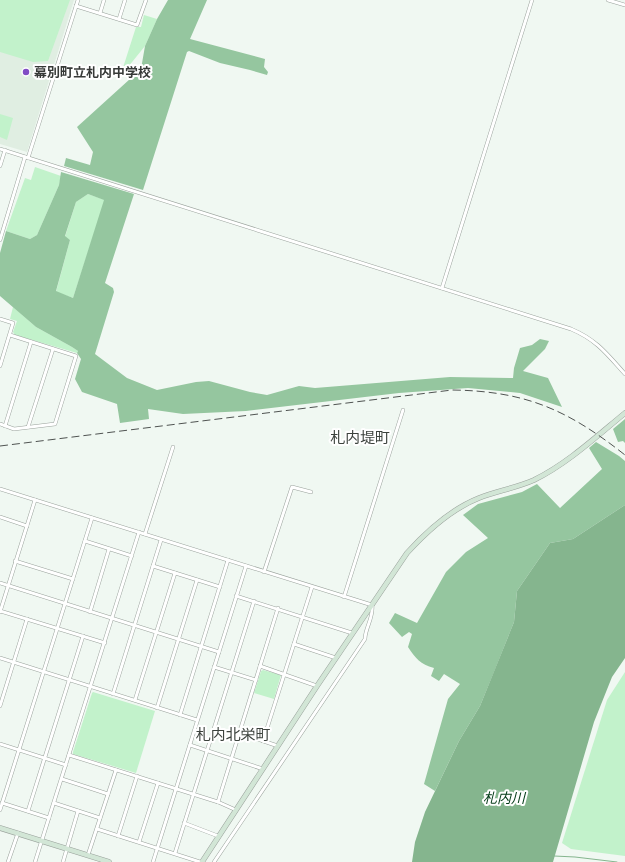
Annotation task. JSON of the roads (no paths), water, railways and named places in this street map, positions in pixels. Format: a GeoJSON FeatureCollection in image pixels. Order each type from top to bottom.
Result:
{"type":"FeatureCollection","features":[{"type":"Feature","properties":{"kind":"street"},"geometry":{"type":"LineString","coordinates":[[0,240],[78,0]]}},
{"type":"Feature","properties":{"kind":"street"},"geometry":{"type":"LineString","coordinates":[[100,13],[104,0]]}},
{"type":"Feature","properties":{"kind":"street"},"geometry":{"type":"LineString","coordinates":[[119,19],[125,0]]}},
{"type":"Feature","properties":{"kind":"street"},"geometry":{"type":"LineString","coordinates":[[76,6],[137,25],[146,0]]}},
{"type":"Feature","properties":{"kind":"street"},"geometry":{"type":"LineString","coordinates":[[442,288],[532,0]]}},
{"type":"Feature","properties":{"kind":"street"},"geometry":{"type":"LineString","coordinates":[[608,0],[625,5]]}},
{"type":"Feature","properties":{"kind":"street"},"geometry":{"type":"LineString","coordinates":[[0,149],[571,329],[584,334],[601,347],[625,374]]}},
{"type":"Feature","properties":{"kind":"street"},"geometry":{"type":"LineString","coordinates":[[0,166],[5,150]]}},
{"type":"Feature","properties":{"kind":"street"},"geometry":{"type":"LineString","coordinates":[[0,319],[14,323],[0,366]]}},
{"type":"Feature","properties":{"kind":"street"},"geometry":{"type":"LineString","coordinates":[[0,424],[14,429],[55,424],[76,356],[10,335]]}},
{"type":"Feature","properties":{"kind":"street"},"geometry":{"type":"LineString","coordinates":[[5,426],[31,342]]}},
{"type":"Feature","properties":{"kind":"street"},"geometry":{"type":"LineString","coordinates":[[28,427],[53,349]]}},
{"type":"Feature","properties":{"kind":"street"},"geometry":{"type":"LineString","coordinates":[[344,597],[403,410]]}},
{"type":"Feature","properties":{"kind":"street"},"geometry":{"type":"LineString","coordinates":[[97,829],[201,862],[316,686],[406,553],[437,524],[471,502],[534,480],[558,466],[625,413]]}},
{"type":"Feature","properties":{"kind":"street"},"geometry":{"type":"LineString","coordinates":[[145,534],[173,448]]}},
{"type":"Feature","properties":{"kind":"street"},"geometry":{"type":"LineString","coordinates":[[264,572],[292,487],[311,492]]}},
{"type":"Feature","properties":{"kind":"street"},"geometry":{"type":"LineString","coordinates":[[0,489],[372,605]]}},
{"type":"Feature","properties":{"kind":"street"},"geometry":{"type":"LineString","coordinates":[[35,500],[0,611],[104,643]]}},
{"type":"Feature","properties":{"kind":"street"},"geometry":{"type":"LineString","coordinates":[[0,518],[26,526]]}},
{"type":"Feature","properties":{"kind":"street"},"geometry":{"type":"LineString","coordinates":[[0,810],[92,518]]}},
{"type":"Feature","properties":{"kind":"street"},"geometry":{"type":"LineString","coordinates":[[35,862],[132,556],[138,532]]}},
{"type":"Feature","properties":{"kind":"street"},"geometry":{"type":"LineString","coordinates":[[113,694],[161,540]]}},
{"type":"Feature","properties":{"kind":"street"},"geometry":{"type":"LineString","coordinates":[[84,541],[132,556]]}},
{"type":"Feature","properties":{"kind":"street"},"geometry":{"type":"LineString","coordinates":[[90,612],[110,549]]}},
{"type":"Feature","properties":{"kind":"street"},"geometry":{"type":"LineString","coordinates":[[180,715],[228,560]]}},
{"type":"Feature","properties":{"kind":"street"},"geometry":{"type":"LineString","coordinates":[[16,561],[73,579]]}},
{"type":"Feature","properties":{"kind":"street"},"geometry":{"type":"LineString","coordinates":[[153,566],[220,587]]}},
{"type":"Feature","properties":{"kind":"street"},"geometry":{"type":"LineString","coordinates":[[152,862],[246,566]]}},
{"type":"Feature","properties":{"kind":"street"},"geometry":{"type":"LineString","coordinates":[[135,700],[175,573]]}},
{"type":"Feature","properties":{"kind":"street"},"geometry":{"type":"LineString","coordinates":[[157,708],[197,580]]}},
{"type":"Feature","properties":{"kind":"street"},"geometry":{"type":"LineString","coordinates":[[0,583],[219,652]]}},
{"type":"Feature","properties":{"kind":"street"},"geometry":{"type":"LineString","coordinates":[[263,741],[312,587]]}},
{"type":"Feature","properties":{"kind":"street"},"geometry":{"type":"LineString","coordinates":[[236,596],[278,608],[352,633]]}},
{"type":"Feature","properties":{"kind":"street"},"geometry":{"type":"LineString","coordinates":[[175,853],[254,601]]}},
{"type":"Feature","properties":{"kind":"street"},"geometry":{"type":"LineString","coordinates":[[214,862],[365,639],[365,632],[372,610],[372,605]]}},
{"type":"Feature","properties":{"kind":"street"},"geometry":{"type":"LineString","coordinates":[[218,802],[278,608]]}},
{"type":"Feature","properties":{"kind":"street"},"geometry":{"type":"LineString","coordinates":[[0,706],[27,619]]}},
{"type":"Feature","properties":{"kind":"street"},"geometry":{"type":"LineString","coordinates":[[28,811],[83,636]]}},
{"type":"Feature","properties":{"kind":"street"},"geometry":{"type":"LineString","coordinates":[[294,644],[336,658]]}},
{"type":"Feature","properties":{"kind":"street"},"geometry":{"type":"LineString","coordinates":[[0,658],[197,720]]}},
{"type":"Feature","properties":{"kind":"street"},"geometry":{"type":"LineString","coordinates":[[260,666],[316,686]]}},
{"type":"Feature","properties":{"kind":"street"},"geometry":{"type":"LineString","coordinates":[[214,667],[256,680]]}},
{"type":"Feature","properties":{"kind":"street"},"geometry":{"type":"LineString","coordinates":[[239,733],[278,746]]}},
{"type":"Feature","properties":{"kind":"street"},"geometry":{"type":"LineString","coordinates":[[0,744],[66,765]]}},
{"type":"Feature","properties":{"kind":"street"},"geometry":{"type":"LineString","coordinates":[[190,744],[263,769]]}},
{"type":"Feature","properties":{"kind":"street"},"geometry":{"type":"LineString","coordinates":[[69,755],[176,788],[218,802],[236,810]]}},
{"type":"Feature","properties":{"kind":"street"},"geometry":{"type":"LineString","coordinates":[[88,856],[116,770]]}},
{"type":"Feature","properties":{"kind":"street"},"geometry":{"type":"LineString","coordinates":[[118,836],[137,776]]}},
{"type":"Feature","properties":{"kind":"street"},"geometry":{"type":"LineString","coordinates":[[62,779],[108,794]]}},
{"type":"Feature","properties":{"kind":"street"},"geometry":{"type":"LineString","coordinates":[[139,842],[158,783]]}},
{"type":"Feature","properties":{"kind":"street"},"geometry":{"type":"LineString","coordinates":[[2,803],[49,818]]}},
{"type":"Feature","properties":{"kind":"street"},"geometry":{"type":"LineString","coordinates":[[54,803],[100,818]]}},
{"type":"Feature","properties":{"kind":"street"},"geometry":{"type":"LineString","coordinates":[[62,862],[78,811]]}},
{"type":"Feature","properties":{"kind":"street"},"geometry":{"type":"LineString","coordinates":[[184,823],[218,836]]}},
{"type":"Feature","properties":{"kind":"street"},"geometry":{"type":"LineString","coordinates":[[0,828],[109,862]]}},
{"type":"Feature","properties":{"kind":"street"},"geometry":{"type":"LineString","coordinates":[[8,862],[18,834]]}},
{"type":"Feature","properties":{"kind":"water","name":"札内川"},"geometry":{"type":"Polygon","coordinates":[[[625,505],[625,658],[612,677],[594,722],[553,862],[412,862],[415,842],[425,812],[459,741],[480,706],[514,622],[517,591],[550,543],[573,539],[625,505]]]}},
{"type":"Feature","properties":{"kind":"waterway"},"geometry":{"type":"LineString","coordinates":[[554,856],[617,862]]}},
{"type":"Feature","properties":{"kind":"railway"},"geometry":{"type":"LineString","coordinates":[[0,446],[452,390],[502,394],[545,406],[584,426],[625,455]]}},
{"type":"Feature","properties":{"kind":"place","name":"幕別町立札内中学校"},"geometry":{"type":"Point","coordinates":[26,72]}},
{"type":"Feature","properties":{"kind":"district","name":"札内堤町"},"geometry":{"type":"Point","coordinates":[360,437]}},
{"type":"Feature","properties":{"kind":"district","name":"札内北栄町"},"geometry":{"type":"Point","coordinates":[233,734]}}]}
